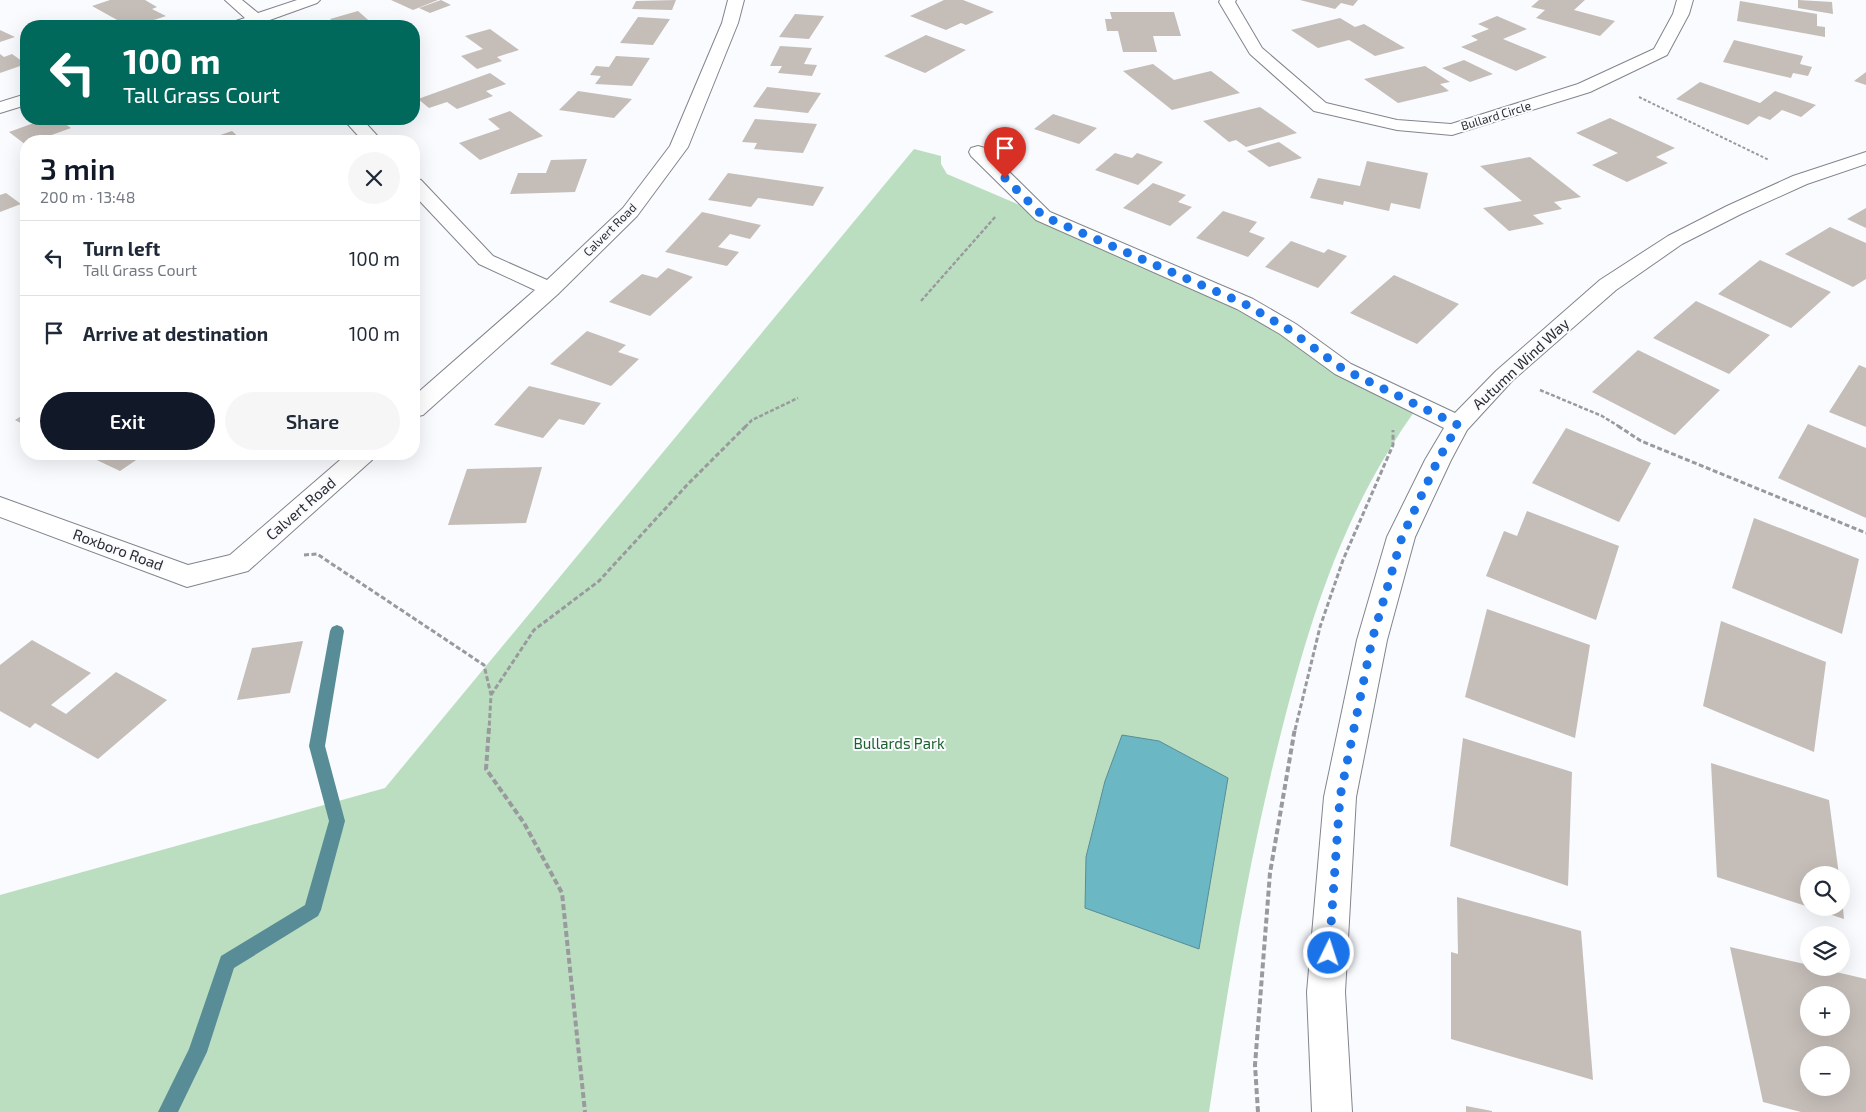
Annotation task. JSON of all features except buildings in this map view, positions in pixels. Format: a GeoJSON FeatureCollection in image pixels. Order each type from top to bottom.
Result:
{"type":"FeatureCollection","features":[{"type":"Feature","properties":{"kind":"street"},"geometry":{"type":"LineString","coordinates":[[233,0],[256,20]]}},
{"type":"Feature","properties":{"kind":"street"},"geometry":{"type":"LineString","coordinates":[[267,20],[312,0]]}},
{"type":"Feature","properties":{"kind":"street","name":"Calvert Road"},"geometry":{"type":"LineString","coordinates":[[420,404],[550,289],[630,212],[679,148],[730,23],[736,0]]}},
{"type":"Feature","properties":{"kind":"street","name":"Bullard Circle"},"geometry":{"type":"LineString","coordinates":[[1228,0],[1227,2],[1256,51],[1320,107],[1397,125],[1452,130],[1584,88],[1660,52],[1681,14],[1684,0]]}},
{"type":"Feature","properties":{"kind":"street"},"geometry":{"type":"LineString","coordinates":[[0,108],[20,101]]}},
{"type":"Feature","properties":{"kind":"street"},"geometry":{"type":"LineString","coordinates":[[358,125],[367,135]]}},
{"type":"Feature","properties":{"kind":"street"},"geometry":{"type":"LineString","coordinates":[[978,152],[1043,216],[1245,304],[1288,329],[1343,369],[1458,425]]}},
{"type":"Feature","properties":{"kind":"street","name":"Autumn Wind Way"},"geometry":{"type":"LineString","coordinates":[[1332,1112],[1326,992],[1340,797],[1372,640],[1402,537],[1438,460],[1458,425],[1504,376],[1608,285],[1675,240],[1734,210],[1805,178],[1866,158]]}},
{"type":"Feature","properties":{"kind":"street"},"geometry":{"type":"LineString","coordinates":[[420,190],[486,260],[550,289]]}},
{"type":"Feature","properties":{"kind":"street","name":"Calvert Road"},"geometry":{"type":"LineString","coordinates":[[238,564],[356,460]]}},
{"type":"Feature","properties":{"kind":"street","name":"Roxboro Road"},"geometry":{"type":"LineString","coordinates":[[0,507],[187,576],[238,564]]}},
{"type":"Feature","properties":{"kind":"path"},"geometry":{"type":"LineString","coordinates":[[1603,79],[1805,178]]}},
{"type":"Feature","properties":{"kind":"path"},"geometry":{"type":"LineString","coordinates":[[921,300],[1018,192]]}},
{"type":"Feature","properties":{"kind":"path"},"geometry":{"type":"LineString","coordinates":[[1504,376],[1602,416],[1641,441],[1866,533]]}},
{"type":"Feature","properties":{"kind":"path"},"geometry":{"type":"LineString","coordinates":[[491,695],[534,630],[599,581],[680,492],[752,420],[798,398]]}},
{"type":"Feature","properties":{"kind":"path"},"geometry":{"type":"LineString","coordinates":[[1258,1112],[1255,1065],[1270,873],[1294,732],[1320,627],[1340,568],[1393,445],[1393,429],[1401,426]]}},
{"type":"Feature","properties":{"kind":"path"},"geometry":{"type":"LineString","coordinates":[[297,556],[317,554],[484,665],[491,695],[486,769],[524,823],[562,894],[585,1112]]}},
{"type":"Feature","properties":{"kind":"green space","name":"Bullards Park"},"geometry":{"type":"Polygon","coordinates":[[[914,149],[941,156],[941,164],[947,174],[1232,295],[1306,341],[1422,401],[1395,440],[1372,479],[1352,519],[1319,601],[1305,644],[1269,780],[1249,874],[1209,1112],[0,1112],[0,895],[385,788],[914,149]]]}},
{"type":"Feature","properties":{"kind":"water"},"geometry":{"type":"Polygon","coordinates":[[[1122,735],[1159,741],[1228,778],[1199,949],[1085,908],[1086,857],[1105,781],[1122,735]]]}},
{"type":"Feature","properties":{"kind":"waterway"},"geometry":{"type":"LineString","coordinates":[[168,1112],[197,1052],[227,962],[312,910],[337,821],[317,746],[337,631]]}},
{"type":"Feature","properties":{"kind":"route"},"geometry":{"type":"LineString","coordinates":[[1005,178],[1043,216],[1245,304],[1288,329],[1343,369],[1458,425],[1438,460],[1402,537],[1372,640],[1340,797],[1329,953]]}}]}
